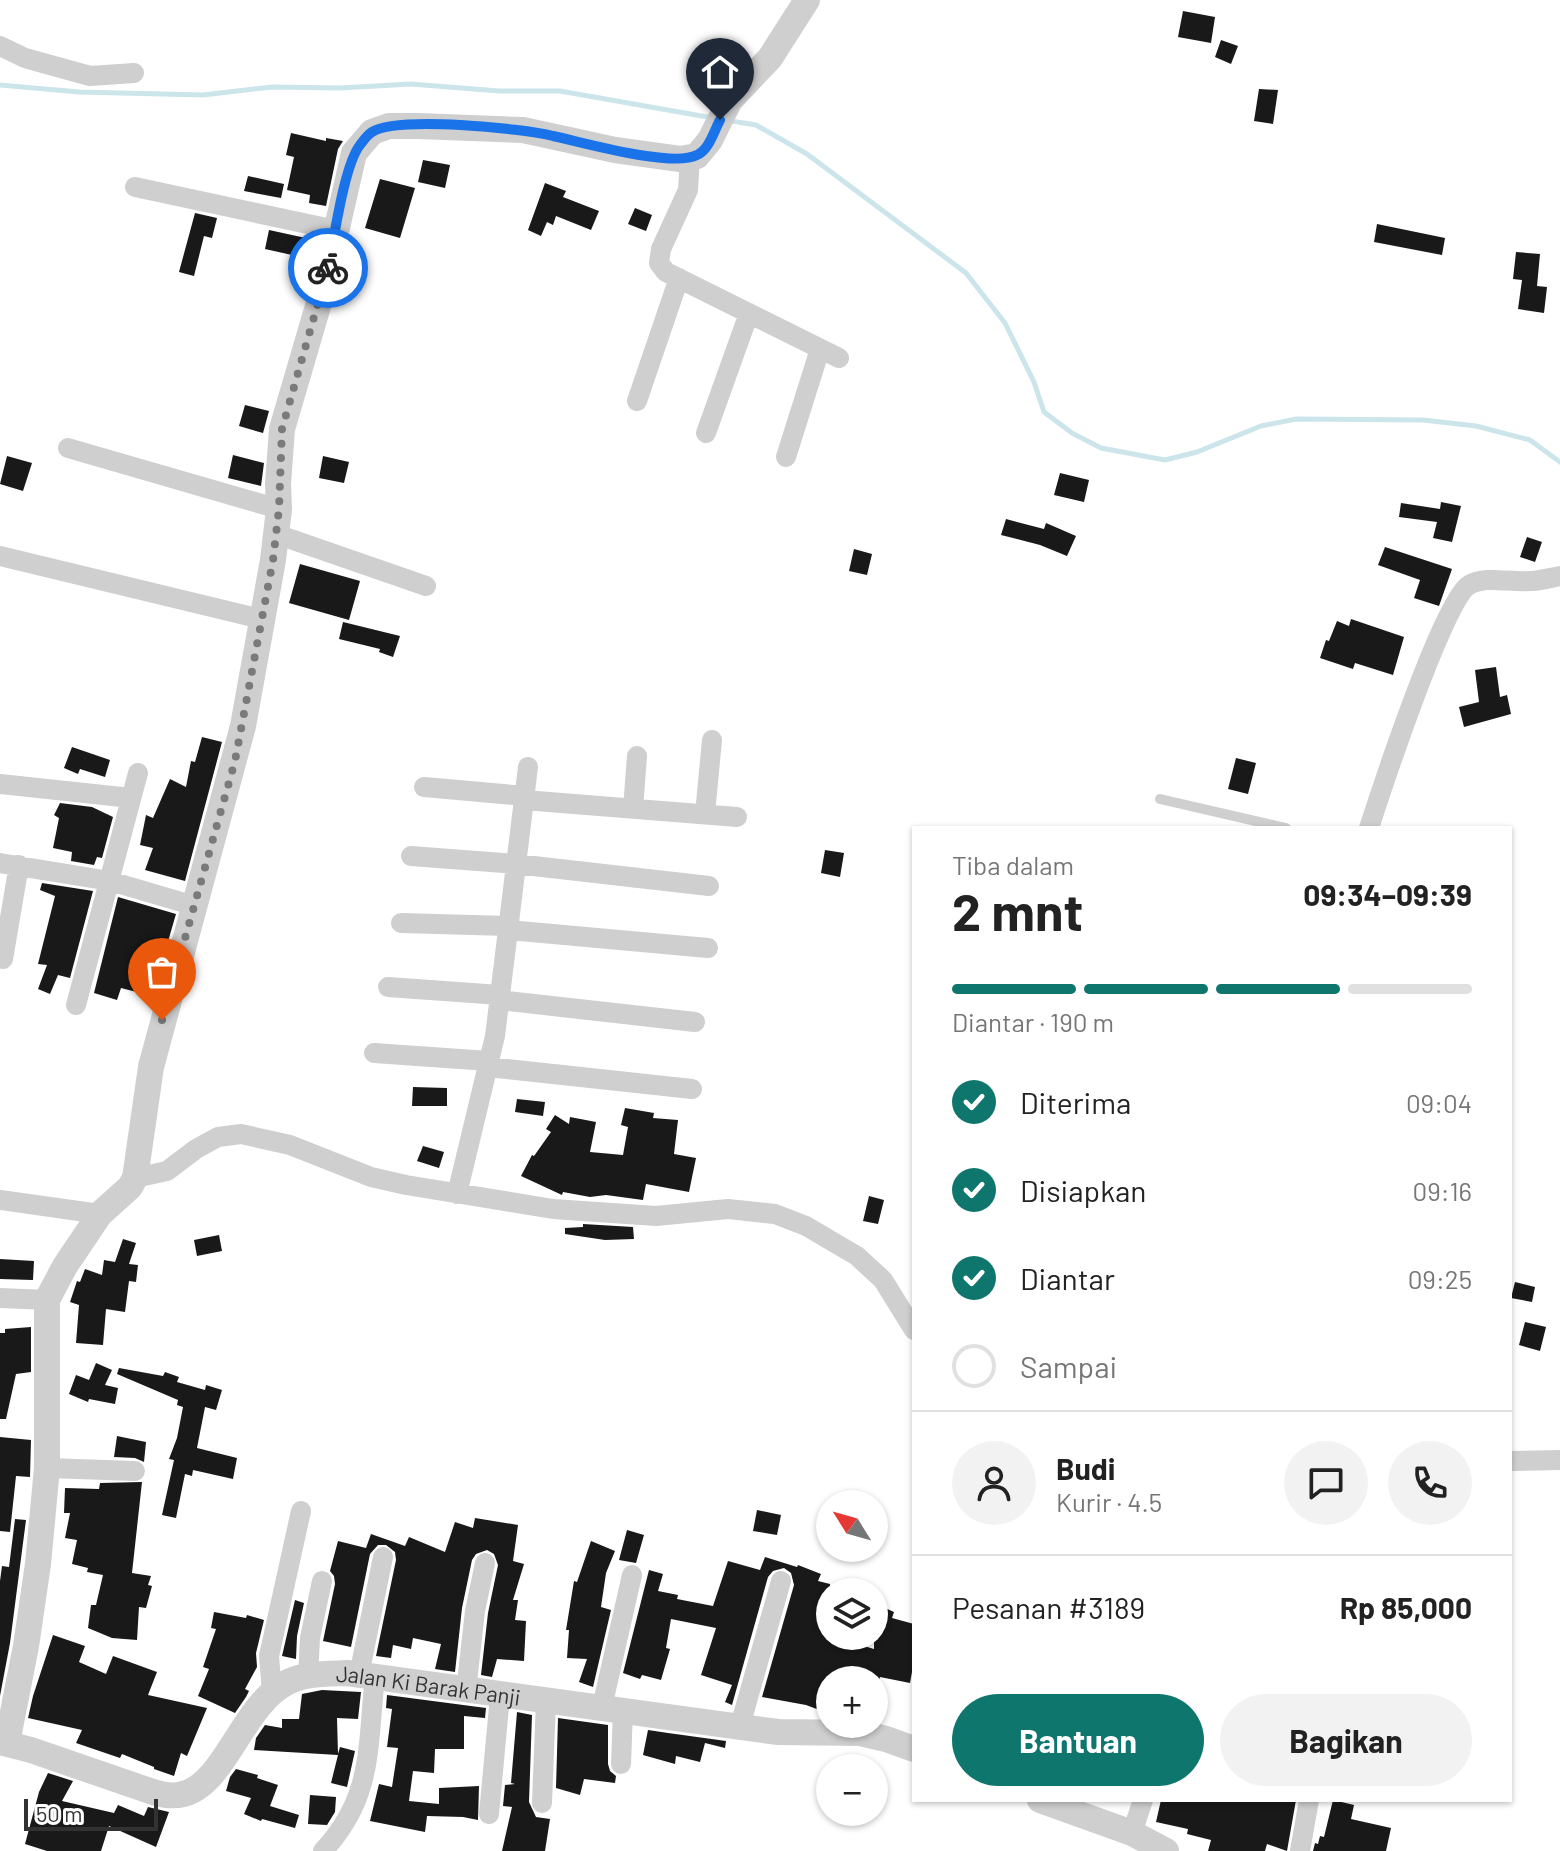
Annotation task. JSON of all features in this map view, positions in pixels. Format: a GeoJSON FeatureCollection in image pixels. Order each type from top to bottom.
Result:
{"type":"FeatureCollection","features":[{"type":"Feature","properties":{"kind":"street"},"geometry":{"type":"LineString","coordinates":[[4,1743],[28,1632],[47,1468],[47,1300],[59,1275],[100,1214],[130,1187],[135,1178],[151,1067],[235,761],[277,521],[282,429],[323,289],[354,153],[372,132],[389,126],[523,130],[615,150],[680,159],[690,157],[704,151],[730,100],[770,58],[807,0]]}},
{"type":"Feature","properties":{"kind":"street"},"geometry":{"type":"LineString","coordinates":[[0,46],[25,58],[90,76],[134,73]]}},
{"type":"Feature","properties":{"kind":"street"},"geometry":{"type":"LineString","coordinates":[[690,157],[688,190],[661,249],[659,263],[666,272],[839,358]]}},
{"type":"Feature","properties":{"kind":"street"},"geometry":{"type":"LineString","coordinates":[[135,187],[336,230]]}},
{"type":"Feature","properties":{"kind":"street"},"geometry":{"type":"LineString","coordinates":[[637,401],[679,278]]}},
{"type":"Feature","properties":{"kind":"street"},"geometry":{"type":"LineString","coordinates":[[706,433],[749,313]]}},
{"type":"Feature","properties":{"kind":"street"},"geometry":{"type":"LineString","coordinates":[[786,457],[820,349]]}},
{"type":"Feature","properties":{"kind":"street"},"geometry":{"type":"LineString","coordinates":[[68,448],[277,521],[353,558],[426,586]]}},
{"type":"Feature","properties":{"kind":"street"},"geometry":{"type":"LineString","coordinates":[[0,556],[261,619]]}},
{"type":"Feature","properties":{"kind":"street"},"geometry":{"type":"LineString","coordinates":[[1370,826],[1447,615],[1465,587],[1484,580],[1531,581],[1560,576]]}},
{"type":"Feature","properties":{"kind":"street"},"geometry":{"type":"LineString","coordinates":[[705,814],[712,740]]}},
{"type":"Feature","properties":{"kind":"street"},"geometry":{"type":"LineString","coordinates":[[633,809],[637,756]]}},
{"type":"Feature","properties":{"kind":"street"},"geometry":{"type":"LineString","coordinates":[[457,1194],[488,1064],[499,998],[528,767]]}},
{"type":"Feature","properties":{"kind":"street"},"geometry":{"type":"LineString","coordinates":[[76,1005],[138,773]]}},
{"type":"Feature","properties":{"kind":"street"},"geometry":{"type":"LineString","coordinates":[[0,784],[131,798]]}},
{"type":"Feature","properties":{"kind":"street"},"geometry":{"type":"LineString","coordinates":[[424,787],[737,817]]}},
{"type":"Feature","properties":{"kind":"street"},"geometry":{"type":"LineString","coordinates":[[411,856],[516,864],[709,886]]}},
{"type":"Feature","properties":{"kind":"street"},"geometry":{"type":"LineString","coordinates":[[3,959],[9,864],[110,881],[195,906]]}},
{"type":"Feature","properties":{"kind":"street"},"geometry":{"type":"LineString","coordinates":[[401,923],[508,928],[708,948]]}},
{"type":"Feature","properties":{"kind":"street"},"geometry":{"type":"LineString","coordinates":[[388,987],[695,1022]]}},
{"type":"Feature","properties":{"kind":"street"},"geometry":{"type":"LineString","coordinates":[[374,1053],[692,1089]]}},
{"type":"Feature","properties":{"kind":"street"},"geometry":{"type":"LineString","coordinates":[[135,1178],[167,1171],[218,1137],[241,1134],[290,1145],[371,1177],[457,1194],[602,1214],[656,1216],[743,1209],[790,1218],[841,1245],[872,1269],[889,1288],[912,1327]]}},
{"type":"Feature","properties":{"kind":"street"},"geometry":{"type":"LineString","coordinates":[[0,1200],[100,1214]]}},
{"type":"Feature","properties":{"kind":"street"},"geometry":{"type":"LineString","coordinates":[[0,1298],[47,1300]]}},
{"type":"Feature","properties":{"kind":"street"},"geometry":{"type":"LineString","coordinates":[[1512,1461],[1560,1460]]}},
{"type":"Feature","properties":{"kind":"street"},"geometry":{"type":"LineString","coordinates":[[47,1468],[135,1471]]}},
{"type":"Feature","properties":{"kind":"street"},"geometry":{"type":"LineString","coordinates":[[272,1692],[269,1656],[301,1511]]}},
{"type":"Feature","properties":{"kind":"street"},"geometry":{"type":"LineString","coordinates":[[323,1851],[346,1823],[362,1787],[367,1676],[383,1557]]}},
{"type":"Feature","properties":{"kind":"street"},"geometry":{"type":"LineString","coordinates":[[466,1691],[475,1611],[485,1563]]}},
{"type":"Feature","properties":{"kind":"street"},"geometry":{"type":"LineString","coordinates":[[621,1764],[613,1708],[632,1575]]}},
{"type":"Feature","properties":{"kind":"street"},"geometry":{"type":"LineString","coordinates":[[308,1676],[310,1638],[322,1581]]}},
{"type":"Feature","properties":{"kind":"street"},"geometry":{"type":"LineString","coordinates":[[740,1726],[781,1581]]}},
{"type":"Feature","properties":{"kind":"street","name":"Jalan Ki Barak Panji"},"geometry":{"type":"LineString","coordinates":[[4,1743],[142,1789],[172,1796],[186,1794],[207,1782],[255,1709],[272,1692],[289,1681],[308,1676],[367,1676],[740,1726],[803,1733],[860,1733],[912,1748]]}},
{"type":"Feature","properties":{"kind":"street"},"geometry":{"type":"LineString","coordinates":[[489,1814],[500,1696]]}},
{"type":"Feature","properties":{"kind":"street"},"geometry":{"type":"LineString","coordinates":[[542,1803],[546,1701]]}},
{"type":"Feature","properties":{"kind":"street"},"geometry":{"type":"LineString","coordinates":[[1046,1802],[1132,1833],[1166,1851]]}},
{"type":"Feature","properties":{"kind":"street"},"geometry":{"type":"LineString","coordinates":[[1132,1833],[1142,1802]]}},
{"type":"Feature","properties":{"kind":"street"},"geometry":{"type":"LineString","coordinates":[[1300,1851],[1309,1802]]}},
{"type":"Feature","properties":{"kind":"lane"},"geometry":{"type":"LineString","coordinates":[[1160,799],[1277,826]]}},
{"type":"Feature","properties":{"kind":"building"},"geometry":{"type":"Polygon","coordinates":[[[1183,11],[1215,17],[1211,43],[1178,37],[1183,11]]]}},
{"type":"Feature","properties":{"kind":"building"},"geometry":{"type":"Polygon","coordinates":[[[1221,40],[1238,46],[1231,64],[1215,57],[1221,40]]]}},
{"type":"Feature","properties":{"kind":"building"},"geometry":{"type":"Polygon","coordinates":[[[1259,89],[1278,90],[1273,124],[1254,121],[1259,89]]]}},
{"type":"Feature","properties":{"kind":"building"},"geometry":{"type":"Polygon","coordinates":[[[291,133],[326,141],[326,138],[343,141],[338,149],[326,206],[309,203],[310,195],[287,190],[294,157],[286,155],[291,133]]]}},
{"type":"Feature","properties":{"kind":"building"},"geometry":{"type":"Polygon","coordinates":[[[423,160],[450,165],[445,188],[418,182],[423,160]]]}},
{"type":"Feature","properties":{"kind":"building"},"geometry":{"type":"Polygon","coordinates":[[[248,176],[284,184],[281,198],[244,191],[248,176]]]}},
{"type":"Feature","properties":{"kind":"building"},"geometry":{"type":"Polygon","coordinates":[[[380,179],[415,188],[400,238],[365,228],[380,179]]]}},
{"type":"Feature","properties":{"kind":"building"},"geometry":{"type":"Polygon","coordinates":[[[545,183],[566,191],[563,197],[599,211],[591,230],[556,216],[553,225],[547,222],[541,236],[528,230],[545,183]]]}},
{"type":"Feature","properties":{"kind":"building"},"geometry":{"type":"Polygon","coordinates":[[[635,208],[652,215],[646,231],[628,224],[635,208]]]}},
{"type":"Feature","properties":{"kind":"building"},"geometry":{"type":"Polygon","coordinates":[[[195,213],[217,218],[212,238],[204,236],[194,276],[179,272],[195,213]]]}},
{"type":"Feature","properties":{"kind":"building"},"geometry":{"type":"Polygon","coordinates":[[[1377,224],[1445,238],[1442,255],[1374,242],[1377,224]]]}},
{"type":"Feature","properties":{"kind":"building"},"geometry":{"type":"Polygon","coordinates":[[[269,230],[315,240],[310,272],[290,270],[292,255],[265,249],[269,230]]]}},
{"type":"Feature","properties":{"kind":"building"},"geometry":{"type":"Polygon","coordinates":[[[1516,252],[1540,254],[1537,286],[1547,287],[1544,313],[1518,309],[1522,280],[1513,279],[1516,252]]]}},
{"type":"Feature","properties":{"kind":"building"},"geometry":{"type":"Polygon","coordinates":[[[245,405],[269,411],[263,433],[239,426],[245,405]]]}},
{"type":"Feature","properties":{"kind":"building"},"geometry":{"type":"Polygon","coordinates":[[[233,455],[264,463],[261,486],[228,478],[233,455]]]}},
{"type":"Feature","properties":{"kind":"building"},"geometry":{"type":"Polygon","coordinates":[[[7,456],[32,463],[23,491],[0,484],[7,456]]]}},
{"type":"Feature","properties":{"kind":"building"},"geometry":{"type":"Polygon","coordinates":[[[323,456],[349,462],[344,483],[319,478],[323,456]]]}},
{"type":"Feature","properties":{"kind":"building"},"geometry":{"type":"Polygon","coordinates":[[[1060,473],[1089,480],[1084,502],[1054,495],[1060,473]]]}},
{"type":"Feature","properties":{"kind":"building"},"geometry":{"type":"Polygon","coordinates":[[[1441,502],[1461,506],[1452,542],[1433,538],[1437,522],[1399,517],[1401,503],[1440,509],[1441,502]]]}},
{"type":"Feature","properties":{"kind":"building"},"geometry":{"type":"Polygon","coordinates":[[[1006,519],[1044,529],[1046,523],[1076,536],[1067,556],[1001,535],[1006,519]]]}},
{"type":"Feature","properties":{"kind":"building"},"geometry":{"type":"Polygon","coordinates":[[[1527,537],[1542,542],[1535,562],[1520,557],[1527,537]]]}},
{"type":"Feature","properties":{"kind":"building"},"geometry":{"type":"Polygon","coordinates":[[[1385,547],[1452,569],[1439,606],[1414,598],[1420,580],[1378,565],[1385,547]]]}},
{"type":"Feature","properties":{"kind":"building"},"geometry":{"type":"Polygon","coordinates":[[[854,549],[872,554],[867,575],[849,571],[854,549]]]}},
{"type":"Feature","properties":{"kind":"building"},"geometry":{"type":"Polygon","coordinates":[[[300,564],[360,581],[349,620],[289,603],[300,564]]]}},
{"type":"Feature","properties":{"kind":"building"},"geometry":{"type":"Polygon","coordinates":[[[1351,619],[1404,637],[1393,675],[1355,663],[1353,669],[1320,658],[1337,621],[1349,626],[1351,619]]]}},
{"type":"Feature","properties":{"kind":"building"},"geometry":{"type":"Polygon","coordinates":[[[343,622],[400,636],[393,657],[379,652],[380,649],[339,639],[343,622]]]}},
{"type":"Feature","properties":{"kind":"building"},"geometry":{"type":"Polygon","coordinates":[[[1496,667],[1500,697],[1507,695],[1511,714],[1464,727],[1459,707],[1479,702],[1475,670],[1496,667]]]}},
{"type":"Feature","properties":{"kind":"building"},"geometry":{"type":"Polygon","coordinates":[[[202,737],[222,742],[185,881],[145,870],[153,848],[140,845],[146,815],[153,818],[170,779],[186,787],[191,761],[195,762],[202,737]]]}},
{"type":"Feature","properties":{"kind":"building"},"geometry":{"type":"Polygon","coordinates":[[[72,747],[110,760],[105,777],[80,769],[78,774],[64,768],[72,747]]]}},
{"type":"Feature","properties":{"kind":"building"},"geometry":{"type":"Polygon","coordinates":[[[1236,758],[1256,763],[1248,794],[1228,789],[1236,758]]]}},
{"type":"Feature","properties":{"kind":"building"},"geometry":{"type":"Polygon","coordinates":[[[60,803],[92,807],[113,817],[102,858],[97,857],[94,865],[71,861],[72,852],[53,848],[59,818],[54,815],[60,803]]]}},
{"type":"Feature","properties":{"kind":"building"},"geometry":{"type":"Polygon","coordinates":[[[825,850],[844,853],[840,877],[821,873],[825,850]]]}},
{"type":"Feature","properties":{"kind":"building"},"geometry":{"type":"Polygon","coordinates":[[[42,883],[93,891],[70,978],[58,975],[50,994],[38,989],[47,965],[38,964],[55,896],[40,890],[42,883]]]}},
{"type":"Feature","properties":{"kind":"building"},"geometry":{"type":"Polygon","coordinates":[[[118,897],[176,914],[152,996],[121,988],[117,1000],[94,993],[118,897]]]}},
{"type":"Feature","properties":{"kind":"building"},"geometry":{"type":"Polygon","coordinates":[[[413,1087],[447,1088],[447,1106],[412,1106],[413,1087]]]}},
{"type":"Feature","properties":{"kind":"building"},"geometry":{"type":"Polygon","coordinates":[[[517,1099],[545,1102],[543,1116],[515,1112],[517,1099]]]}},
{"type":"Feature","properties":{"kind":"building"},"geometry":{"type":"Polygon","coordinates":[[[625,1108],[654,1113],[653,1118],[678,1120],[674,1154],[696,1158],[689,1192],[646,1184],[643,1200],[563,1192],[562,1195],[521,1176],[532,1155],[551,1132],[546,1129],[555,1115],[569,1124],[570,1117],[596,1122],[590,1152],[623,1155],[628,1127],[621,1125],[625,1108]]]}},
{"type":"Feature","properties":{"kind":"building"},"geometry":{"type":"Polygon","coordinates":[[[423,1146],[444,1152],[439,1168],[417,1161],[423,1146]]]}},
{"type":"Feature","properties":{"kind":"building"},"geometry":{"type":"Polygon","coordinates":[[[869,1196],[884,1200],[878,1224],[863,1221],[869,1196]]]}},
{"type":"Feature","properties":{"kind":"building"},"geometry":{"type":"Polygon","coordinates":[[[583,1224],[633,1227],[634,1239],[605,1240],[565,1234],[565,1228],[583,1227],[583,1224]]]}},
{"type":"Feature","properties":{"kind":"building"},"geometry":{"type":"Polygon","coordinates":[[[219,1235],[222,1251],[197,1256],[194,1240],[219,1235]]]}},
{"type":"Feature","properties":{"kind":"building"},"geometry":{"type":"Polygon","coordinates":[[[123,1239],[136,1243],[129,1264],[138,1265],[136,1282],[129,1281],[125,1312],[106,1309],[103,1345],[76,1343],[79,1305],[70,1302],[77,1281],[80,1282],[85,1269],[102,1275],[104,1260],[115,1262],[123,1239]]]}},
{"type":"Feature","properties":{"kind":"building"},"geometry":{"type":"Polygon","coordinates":[[[0,1259],[34,1261],[33,1280],[0,1279],[0,1259]]]}},
{"type":"Feature","properties":{"kind":"building"},"geometry":{"type":"Polygon","coordinates":[[[1515,1282],[1535,1287],[1532,1302],[1512,1298],[1515,1282]]]}},
{"type":"Feature","properties":{"kind":"building"},"geometry":{"type":"Polygon","coordinates":[[[1525,1322],[1546,1327],[1540,1351],[1519,1345],[1525,1322]]]}},
{"type":"Feature","properties":{"kind":"building"},"geometry":{"type":"Polygon","coordinates":[[[31,1327],[31,1372],[16,1374],[6,1419],[0,1419],[0,1333],[5,1333],[5,1329],[31,1327]]]}},
{"type":"Feature","properties":{"kind":"building"},"geometry":{"type":"Polygon","coordinates":[[[96,1363],[112,1370],[105,1385],[118,1388],[115,1404],[89,1399],[88,1402],[69,1394],[76,1375],[89,1380],[96,1363]]]}},
{"type":"Feature","properties":{"kind":"building"},"geometry":{"type":"Polygon","coordinates":[[[119,1368],[163,1376],[165,1372],[179,1377],[177,1382],[205,1390],[206,1385],[222,1390],[216,1410],[205,1407],[197,1448],[237,1458],[233,1479],[193,1470],[192,1476],[185,1474],[176,1518],[162,1515],[174,1460],[169,1459],[183,1407],[177,1405],[178,1400],[117,1374],[119,1368]]]}},
{"type":"Feature","properties":{"kind":"building"},"geometry":{"type":"Polygon","coordinates":[[[117,1436],[146,1442],[144,1462],[135,1458],[114,1457],[117,1436]]]}},
{"type":"Feature","properties":{"kind":"building"},"geometry":{"type":"Polygon","coordinates":[[[0,1437],[31,1440],[30,1477],[16,1476],[10,1532],[0,1531],[0,1437]]]}},
{"type":"Feature","properties":{"kind":"building"},"geometry":{"type":"Polygon","coordinates":[[[142,1482],[132,1573],[151,1576],[148,1585],[152,1586],[146,1608],[139,1607],[137,1640],[112,1638],[88,1628],[91,1605],[96,1605],[103,1575],[87,1572],[88,1568],[72,1564],[77,1540],[65,1538],[70,1513],[64,1513],[65,1488],[99,1489],[100,1483],[142,1482]]]}},
{"type":"Feature","properties":{"kind":"building"},"geometry":{"type":"Polygon","coordinates":[[[757,1510],[781,1515],[777,1535],[753,1531],[757,1510]]]}},
{"type":"Feature","properties":{"kind":"building"},"geometry":{"type":"Polygon","coordinates":[[[475,1518],[518,1525],[513,1561],[524,1564],[513,1600],[518,1600],[515,1620],[526,1621],[524,1661],[497,1659],[492,1677],[481,1675],[488,1613],[498,1565],[494,1554],[487,1550],[476,1554],[472,1560],[462,1608],[455,1672],[435,1669],[441,1644],[413,1638],[411,1649],[393,1645],[391,1658],[376,1656],[396,1560],[395,1552],[386,1545],[378,1545],[370,1554],[351,1647],[323,1641],[335,1584],[330,1571],[338,1541],[366,1548],[371,1534],[405,1546],[409,1537],[445,1552],[455,1522],[473,1528],[475,1518]]]}},
{"type":"Feature","properties":{"kind":"building"},"geometry":{"type":"Polygon","coordinates":[[[15,1519],[26,1520],[0,1696],[0,1581],[2,1566],[9,1567],[15,1519]]]}},
{"type":"Feature","properties":{"kind":"building"},"geometry":{"type":"Polygon","coordinates":[[[627,1530],[644,1535],[636,1563],[619,1560],[627,1530]]]}},
{"type":"Feature","properties":{"kind":"building"},"geometry":{"type":"Polygon","coordinates":[[[591,1541],[615,1551],[606,1573],[601,1607],[611,1610],[593,1687],[579,1682],[587,1659],[567,1658],[569,1630],[566,1630],[574,1581],[577,1582],[591,1541]]]}},
{"type":"Feature","properties":{"kind":"building"},"geometry":{"type":"Polygon","coordinates":[[[765,1557],[821,1574],[816,1578],[816,1650],[888,1650],[888,1609],[894,1612],[892,1618],[912,1623],[910,1683],[888,1679],[888,1666],[816,1666],[816,1709],[762,1697],[794,1585],[791,1573],[784,1568],[773,1571],[768,1577],[732,1705],[725,1702],[732,1685],[701,1675],[716,1628],[671,1619],[666,1648],[670,1649],[661,1680],[642,1675],[640,1679],[623,1673],[649,1570],[663,1574],[658,1591],[678,1595],[677,1599],[713,1606],[728,1561],[760,1570],[765,1557]]]}},
{"type":"Feature","properties":{"kind":"building"},"geometry":{"type":"Polygon","coordinates":[[[295,1600],[304,1603],[296,1659],[282,1656],[295,1600]]]}},
{"type":"Feature","properties":{"kind":"building"},"geometry":{"type":"Polygon","coordinates":[[[214,1612],[264,1620],[256,1653],[257,1667],[245,1689],[249,1691],[235,1713],[198,1696],[209,1669],[203,1667],[216,1629],[211,1628],[214,1612]]]}},
{"type":"Feature","properties":{"kind":"building"},"geometry":{"type":"Polygon","coordinates":[[[53,1635],[85,1646],[79,1662],[106,1674],[113,1656],[157,1672],[148,1695],[207,1708],[187,1756],[181,1753],[174,1776],[122,1754],[120,1758],[76,1743],[82,1730],[28,1718],[53,1635]]]}},
{"type":"Feature","properties":{"kind":"building"},"geometry":{"type":"Polygon","coordinates":[[[322,1690],[361,1692],[358,1719],[337,1718],[338,1754],[340,1747],[355,1751],[347,1787],[331,1783],[338,1755],[254,1750],[256,1738],[265,1725],[282,1728],[282,1719],[299,1719],[302,1694],[322,1690]]]}},
{"type":"Feature","properties":{"kind":"building"},"geometry":{"type":"Polygon","coordinates":[[[387,1695],[486,1708],[485,1718],[464,1716],[464,1749],[435,1749],[434,1773],[413,1771],[409,1801],[439,1804],[439,1788],[479,1786],[478,1820],[427,1816],[425,1832],[370,1821],[379,1784],[392,1787],[398,1748],[387,1747],[392,1709],[386,1708],[387,1695]]]}},
{"type":"Feature","properties":{"kind":"building"},"geometry":{"type":"Polygon","coordinates":[[[517,1712],[532,1715],[529,1802],[536,1817],[550,1819],[545,1851],[502,1851],[512,1807],[503,1806],[505,1785],[515,1784],[511,1783],[517,1712]]]}},
{"type":"Feature","properties":{"kind":"building"},"geometry":{"type":"Polygon","coordinates":[[[558,1718],[608,1725],[608,1764],[616,1776],[615,1783],[584,1779],[580,1795],[556,1788],[558,1718]]]}},
{"type":"Feature","properties":{"kind":"building"},"geometry":{"type":"Polygon","coordinates":[[[648,1730],[726,1741],[725,1748],[705,1743],[700,1762],[676,1756],[675,1764],[643,1755],[648,1730]]]}},
{"type":"Feature","properties":{"kind":"building"},"geometry":{"type":"Polygon","coordinates":[[[236,1769],[278,1785],[270,1806],[299,1815],[295,1828],[244,1814],[251,1798],[226,1791],[236,1769]]]}},
{"type":"Feature","properties":{"kind":"building"},"geometry":{"type":"Polygon","coordinates":[[[48,1773],[73,1781],[62,1801],[114,1813],[118,1805],[144,1816],[148,1807],[169,1812],[156,1847],[109,1826],[101,1851],[47,1851],[25,1844],[39,1792],[48,1773]]]}},
{"type":"Feature","properties":{"kind":"building"},"geometry":{"type":"Polygon","coordinates":[[[310,1795],[336,1797],[335,1812],[327,1825],[308,1824],[310,1795]]]}},
{"type":"Feature","properties":{"kind":"building"},"geometry":{"type":"Polygon","coordinates":[[[1161,1802],[1296,1802],[1287,1851],[1267,1844],[1265,1851],[1208,1851],[1211,1840],[1187,1834],[1188,1829],[1156,1822],[1161,1802]]]}},
{"type":"Feature","properties":{"kind":"building"},"geometry":{"type":"Polygon","coordinates":[[[1333,1802],[1354,1805],[1351,1819],[1391,1828],[1386,1851],[1313,1851],[1320,1836],[1324,1837],[1333,1802]]]}},
{"type":"Feature","properties":{"kind":"waterway"},"geometry":{"type":"LineString","coordinates":[[0,85],[79,92],[203,95],[272,87],[340,88],[411,84],[499,91],[560,91],[713,118]]}},
{"type":"Feature","properties":{"kind":"waterway"},"geometry":{"type":"LineString","coordinates":[[731,121],[756,125],[807,154],[966,273],[1005,323],[1034,382],[1044,412],[1072,433],[1101,448],[1165,460],[1197,452],[1261,426],[1296,419],[1423,420],[1476,426],[1530,440],[1560,462]]}},
{"type":"Feature","properties":{"kind":"way so far"},"geometry":{"type":"LineString","coordinates":[[162,1020],[235,761],[273,560],[279,509],[282,429],[328,268]]}},
{"type":"Feature","properties":{"kind":"route"},"geometry":{"type":"LineString","coordinates":[[328,268],[354,153],[372,132],[389,126],[523,130],[615,150],[680,159],[697,156],[704,151],[720,120]]}}]}
